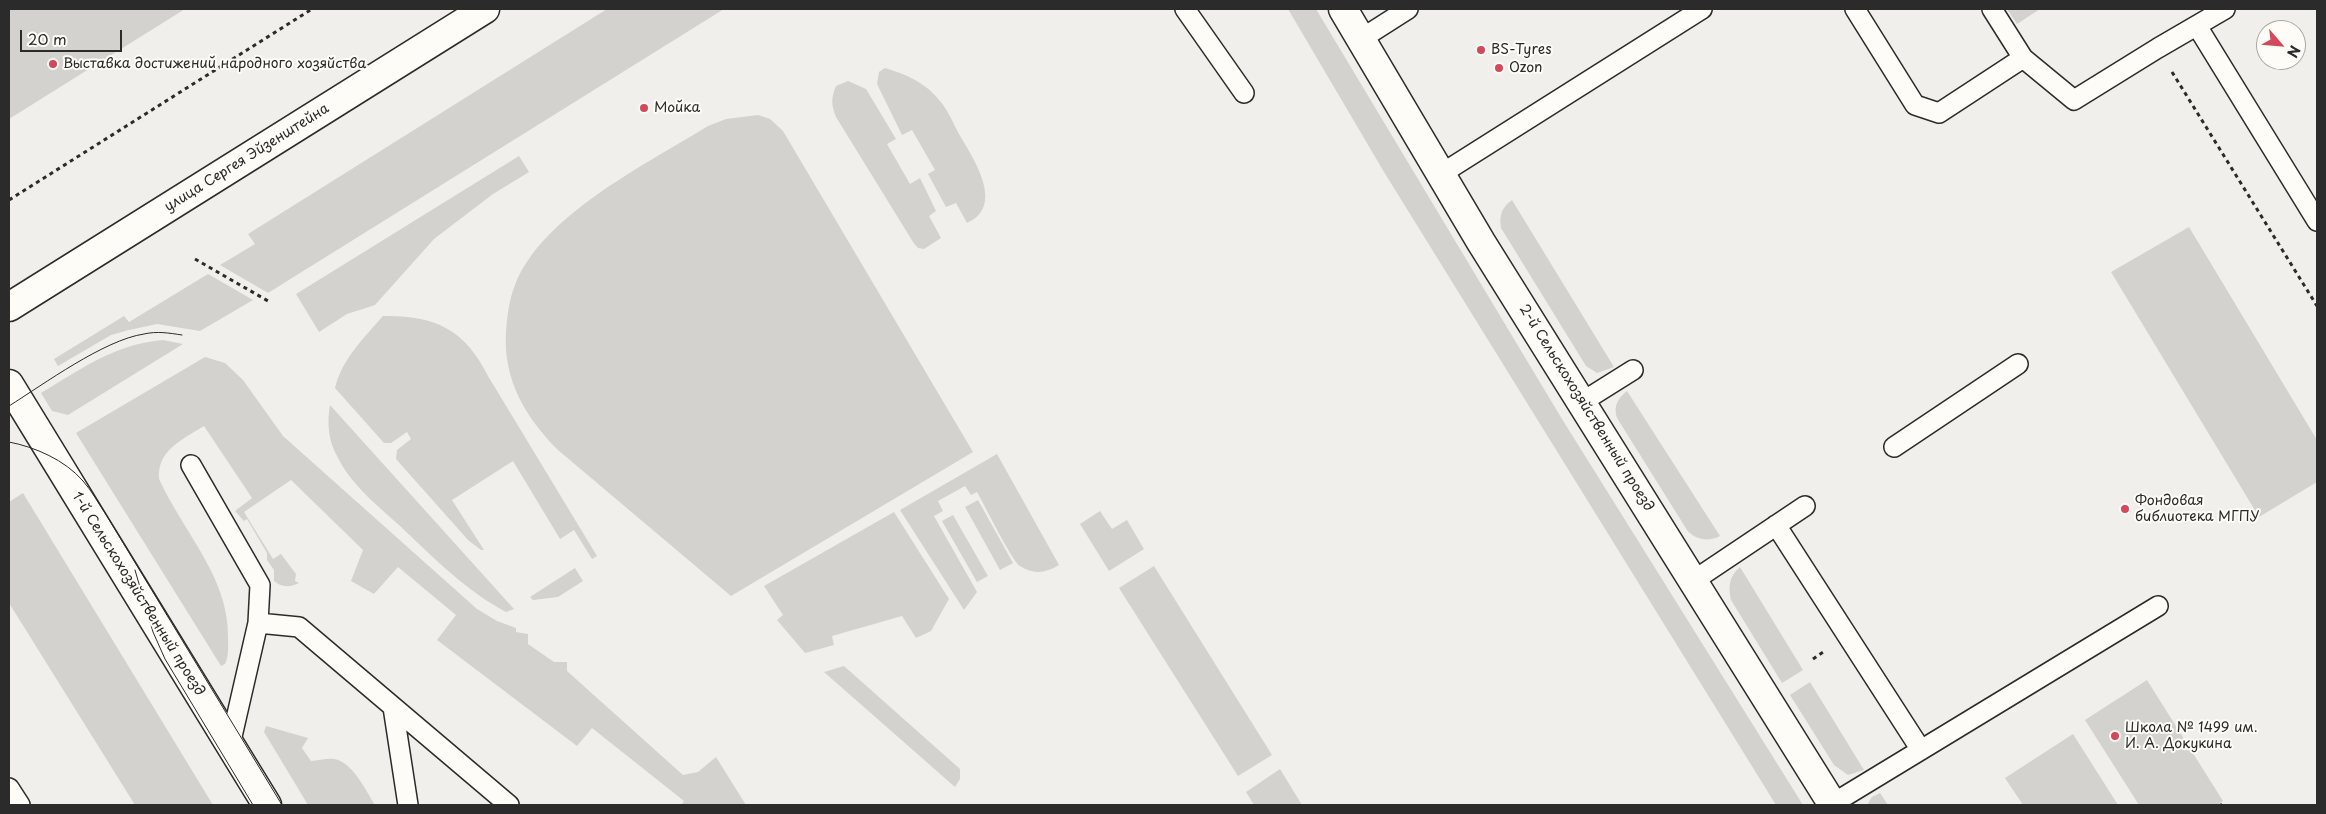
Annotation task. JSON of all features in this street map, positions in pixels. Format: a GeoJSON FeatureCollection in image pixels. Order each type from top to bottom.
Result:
{"type":"FeatureCollection","features":[{"type":"Feature","properties":{"kind":"street","name":"улица Сергея Эйзенштейна"},"geometry":{"type":"LineString","coordinates":[[9,308],[485,9]]}},
{"type":"Feature","properties":{"kind":"street","name":"2-й Сельскохозяйственный проезд"},"geometry":{"type":"LineString","coordinates":[[1343,9],[1441,174],[1832,805]]}},
{"type":"Feature","properties":{"kind":"street","name":"1-й Сельскохозяйственный проезд"},"geometry":{"type":"LineString","coordinates":[[9,384],[267,805]]}},
{"type":"Feature","properties":{"kind":"lane"},"geometry":{"type":"LineString","coordinates":[[1185,9],[1244,93]]}},
{"type":"Feature","properties":{"kind":"lane"},"geometry":{"type":"LineString","coordinates":[[1361,39],[1408,9]]}},
{"type":"Feature","properties":{"kind":"lane"},"geometry":{"type":"LineString","coordinates":[[1441,174],[1702,9]]}},
{"type":"Feature","properties":{"kind":"lane"},"geometry":{"type":"LineString","coordinates":[[1855,9],[1915,105],[1939,113],[2023,58]]}},
{"type":"Feature","properties":{"kind":"lane"},"geometry":{"type":"LineString","coordinates":[[1992,9],[2023,58],[2074,100],[2225,9]]}},
{"type":"Feature","properties":{"kind":"lane"},"geometry":{"type":"LineString","coordinates":[[2197,26],[2317,221]]}},
{"type":"Feature","properties":{"kind":"lane"},"geometry":{"type":"LineString","coordinates":[[1894,447],[2018,364]]}},
{"type":"Feature","properties":{"kind":"lane"},"geometry":{"type":"LineString","coordinates":[[1582,402],[1633,370]]}},
{"type":"Feature","properties":{"kind":"lane"},"geometry":{"type":"LineString","coordinates":[[191,465],[260,585],[258,623],[230,745]]}},
{"type":"Feature","properties":{"kind":"lane"},"geometry":{"type":"LineString","coordinates":[[1693,580],[1805,506]]}},
{"type":"Feature","properties":{"kind":"lane"},"geometry":{"type":"LineString","coordinates":[[1776,525],[1921,750]]}},
{"type":"Feature","properties":{"kind":"lane"},"geometry":{"type":"LineString","coordinates":[[1832,805],[2158,606]]}},
{"type":"Feature","properties":{"kind":"lane"},"geometry":{"type":"LineString","coordinates":[[258,623],[299,627],[509,805]]}},
{"type":"Feature","properties":{"kind":"lane"},"geometry":{"type":"LineString","coordinates":[[393,707],[408,805]]}},
{"type":"Feature","properties":{"kind":"lane"},"geometry":{"type":"LineString","coordinates":[[9,788],[20,805]]}},
{"type":"Feature","properties":{"kind":"path"},"geometry":{"type":"LineString","coordinates":[[9,200],[312,9]]}},
{"type":"Feature","properties":{"kind":"path"},"geometry":{"type":"LineString","coordinates":[[2158,48],[2317,306]]}},
{"type":"Feature","properties":{"kind":"path"},"geometry":{"type":"LineString","coordinates":[[195,259],[268,301]]}},
{"type":"Feature","properties":{"kind":"shaded area","name":"Выставка достижений народного хозяйства"},"geometry":{"type":"Polygon","coordinates":[[[9,9],[185,9],[9,119],[9,9]]]}},
{"type":"Feature","properties":{"kind":"shaded area"},"geometry":{"type":"Polygon","coordinates":[[[607,9],[724,9],[268,293],[220,265],[255,244],[248,234],[607,9]]]}},
{"type":"Feature","properties":{"kind":"shaded area"},"geometry":{"type":"Polygon","coordinates":[[[1288,9],[1316,9],[1562,419],[1803,805],[1776,805],[1384,172],[1288,9]]]}},
{"type":"Feature","properties":{"kind":"shaded area"},"geometry":{"type":"Polygon","coordinates":[[[2007,9],[2040,9],[2017,24],[2007,9]]]}},
{"type":"Feature","properties":{"kind":"shaded area"},"geometry":{"type":"Polygon","coordinates":[[[885,68],[915,80],[934,95],[946,108],[972,156],[983,181],[985,194],[984,205],[978,215],[967,223],[956,203],[946,207],[928,174],[935,170],[912,130],[902,135],[877,84],[879,72],[885,68]]]}},
{"type":"Feature","properties":{"kind":"shaded area"},"geometry":{"type":"Polygon","coordinates":[[[848,81],[866,89],[896,139],[887,144],[910,184],[920,178],[936,211],[929,216],[941,238],[924,249],[918,248],[913,242],[836,117],[832,102],[834,90],[836,86],[848,81]]]}},
{"type":"Feature","properties":{"kind":"shaded area"},"geometry":{"type":"Polygon","coordinates":[[[758,115],[770,119],[783,131],[973,452],[731,596],[546,438],[527,411],[513,382],[508,367],[506,333],[515,285],[529,260],[548,236],[572,214],[599,193],[708,126],[726,119],[758,115]]]}},
{"type":"Feature","properties":{"kind":"shaded area"},"geometry":{"type":"Polygon","coordinates":[[[519,156],[529,172],[493,194],[434,239],[375,305],[347,314],[319,332],[296,294],[519,156]]]}},
{"type":"Feature","properties":{"kind":"shaded area"},"geometry":{"type":"Polygon","coordinates":[[[1512,200],[1614,367],[1597,373],[1586,366],[1501,228],[1500,219],[1502,212],[1512,200]]]}},
{"type":"Feature","properties":{"kind":"shaded area"},"geometry":{"type":"Polygon","coordinates":[[[2189,227],[2317,440],[2317,482],[2259,517],[2111,272],[2189,227]]]}},
{"type":"Feature","properties":{"kind":"shaded area"},"geometry":{"type":"Polygon","coordinates":[[[208,274],[253,300],[200,331],[157,324],[111,335],[58,366],[54,359],[124,316],[129,322],[208,274]]]}},
{"type":"Feature","properties":{"kind":"shaded area"},"geometry":{"type":"Polygon","coordinates":[[[383,316],[418,318],[433,322],[458,336],[469,347],[479,360],[597,556],[592,559],[574,530],[560,539],[513,461],[452,500],[484,550],[481,550],[468,540],[396,459],[397,450],[411,439],[407,432],[391,443],[384,443],[335,388],[338,377],[348,358],[383,316]]]}},
{"type":"Feature","properties":{"kind":"shaded area"},"geometry":{"type":"Polygon","coordinates":[[[163,340],[183,344],[68,415],[52,411],[41,393],[114,352],[146,342],[163,340]]]}},
{"type":"Feature","properties":{"kind":"shaded area"},"geometry":{"type":"Polygon","coordinates":[[[205,357],[225,363],[243,380],[283,436],[477,609],[497,621],[516,628],[516,632],[528,634],[528,644],[554,662],[567,662],[567,671],[683,775],[698,772],[716,757],[746,805],[681,805],[684,801],[592,728],[577,746],[437,640],[456,615],[398,567],[374,594],[351,581],[363,550],[291,480],[244,512],[273,559],[281,554],[296,574],[295,581],[299,583],[286,586],[274,581],[274,570],[267,560],[267,553],[247,519],[244,521],[235,511],[252,498],[204,426],[172,447],[162,460],[159,469],[159,479],[203,555],[221,594],[226,615],[228,655],[225,664],[221,666],[76,433],[205,357]]]}},
{"type":"Feature","properties":{"kind":"shaded area"},"geometry":{"type":"Polygon","coordinates":[[[1627,391],[1720,536],[1702,539],[1694,536],[1687,530],[1617,418],[1617,403],[1627,391]]]}},
{"type":"Feature","properties":{"kind":"shaded area"},"geometry":{"type":"Polygon","coordinates":[[[330,405],[514,609],[506,612],[463,584],[357,485],[334,450],[330,437],[330,405]]]}},
{"type":"Feature","properties":{"kind":"shaded area"},"geometry":{"type":"Polygon","coordinates":[[[997,454],[1059,565],[1040,572],[1030,571],[1020,566],[1005,544],[977,492],[971,495],[965,486],[938,501],[943,511],[934,516],[977,592],[964,610],[900,510],[997,454]]]}},
{"type":"Feature","properties":{"kind":"shaded area"},"geometry":{"type":"Polygon","coordinates":[[[23,493],[213,805],[135,805],[9,603],[9,502],[23,493]]]}},
{"type":"Feature","properties":{"kind":"shaded area"},"geometry":{"type":"Polygon","coordinates":[[[978,500],[1013,563],[1000,570],[965,507],[978,500]]]}},
{"type":"Feature","properties":{"kind":"shaded area"},"geometry":{"type":"Polygon","coordinates":[[[1100,511],[1112,529],[1127,520],[1144,549],[1109,571],[1080,524],[1100,511]]]}},
{"type":"Feature","properties":{"kind":"shaded area"},"geometry":{"type":"Polygon","coordinates":[[[894,512],[949,599],[931,631],[916,638],[902,616],[832,636],[834,645],[805,653],[777,620],[783,615],[764,586],[894,512]]]}},
{"type":"Feature","properties":{"kind":"shaded area"},"geometry":{"type":"Polygon","coordinates":[[[953,515],[988,576],[977,582],[942,521],[953,515]]]}},
{"type":"Feature","properties":{"kind":"shaded area"},"geometry":{"type":"Polygon","coordinates":[[[1154,566],[1272,755],[1238,776],[1119,588],[1154,566]]]}},
{"type":"Feature","properties":{"kind":"shaded area"},"geometry":{"type":"Polygon","coordinates":[[[1740,567],[1803,670],[1782,683],[1731,600],[1730,582],[1736,570],[1740,567]]]}},
{"type":"Feature","properties":{"kind":"shaded area"},"geometry":{"type":"Polygon","coordinates":[[[575,568],[583,581],[558,597],[533,600],[530,597],[575,568]]]}},
{"type":"Feature","properties":{"kind":"shaded area"},"geometry":{"type":"Polygon","coordinates":[[[844,666],[960,769],[960,779],[955,787],[824,672],[844,666]]]}},
{"type":"Feature","properties":{"kind":"shaded area"},"geometry":{"type":"Polygon","coordinates":[[[2147,680],[2223,801],[2217,805],[2139,805],[2085,720],[2147,680]]]}},
{"type":"Feature","properties":{"kind":"shaded area"},"geometry":{"type":"Polygon","coordinates":[[[1810,682],[1864,770],[1848,775],[1834,765],[1790,695],[1810,682]]]}},
{"type":"Feature","properties":{"kind":"shaded area"},"geometry":{"type":"Polygon","coordinates":[[[266,726],[308,738],[302,748],[311,761],[334,759],[347,765],[358,778],[375,805],[308,805],[264,732],[266,726]]]}},
{"type":"Feature","properties":{"kind":"shaded area"},"geometry":{"type":"Polygon","coordinates":[[[2073,734],[2118,805],[2023,805],[2005,778],[2073,734]]]}},
{"type":"Feature","properties":{"kind":"shaded area"},"geometry":{"type":"Polygon","coordinates":[[[1280,769],[1302,805],[1254,805],[1246,792],[1280,769]]]}},
{"type":"Feature","properties":{"kind":"shaded area"},"geometry":{"type":"Polygon","coordinates":[[[1880,793],[1888,805],[1867,805],[1872,797],[1880,793]]]}},
{"type":"Feature","properties":{"kind":"tram line"},"geometry":{"type":"LineString","coordinates":[[9,406],[75,364],[128,338],[149,333],[182,335]]}},
{"type":"Feature","properties":{"kind":"tram line"},"geometry":{"type":"LineString","coordinates":[[9,442],[29,447],[59,461],[76,473],[83,481],[105,513],[282,805]]}},
{"type":"Feature","properties":{"kind":"tram line"},"geometry":{"type":"LineString","coordinates":[[135,570],[153,632],[165,659],[253,805]]}},
{"type":"Feature","properties":{"kind":"place","name":"BS-Tyres"},"geometry":{"type":"Point","coordinates":[1481,50]}},
{"type":"Feature","properties":{"kind":"place","name":"Выставка достижений народного хозяйства"},"geometry":{"type":"Point","coordinates":[53,64]}},
{"type":"Feature","properties":{"kind":"place","name":"Ozon"},"geometry":{"type":"Point","coordinates":[1499,68]}},
{"type":"Feature","properties":{"kind":"place","name":"Мойка"},"geometry":{"type":"Point","coordinates":[644,108]}},
{"type":"Feature","properties":{"kind":"place","name":"Фондовая библиотека МГПУ"},"geometry":{"type":"Point","coordinates":[2125,509]}},
{"type":"Feature","properties":{"kind":"place","name":"Школа № 1499 им. И. А. Докукина"},"geometry":{"type":"Point","coordinates":[2115,736]}}]}
